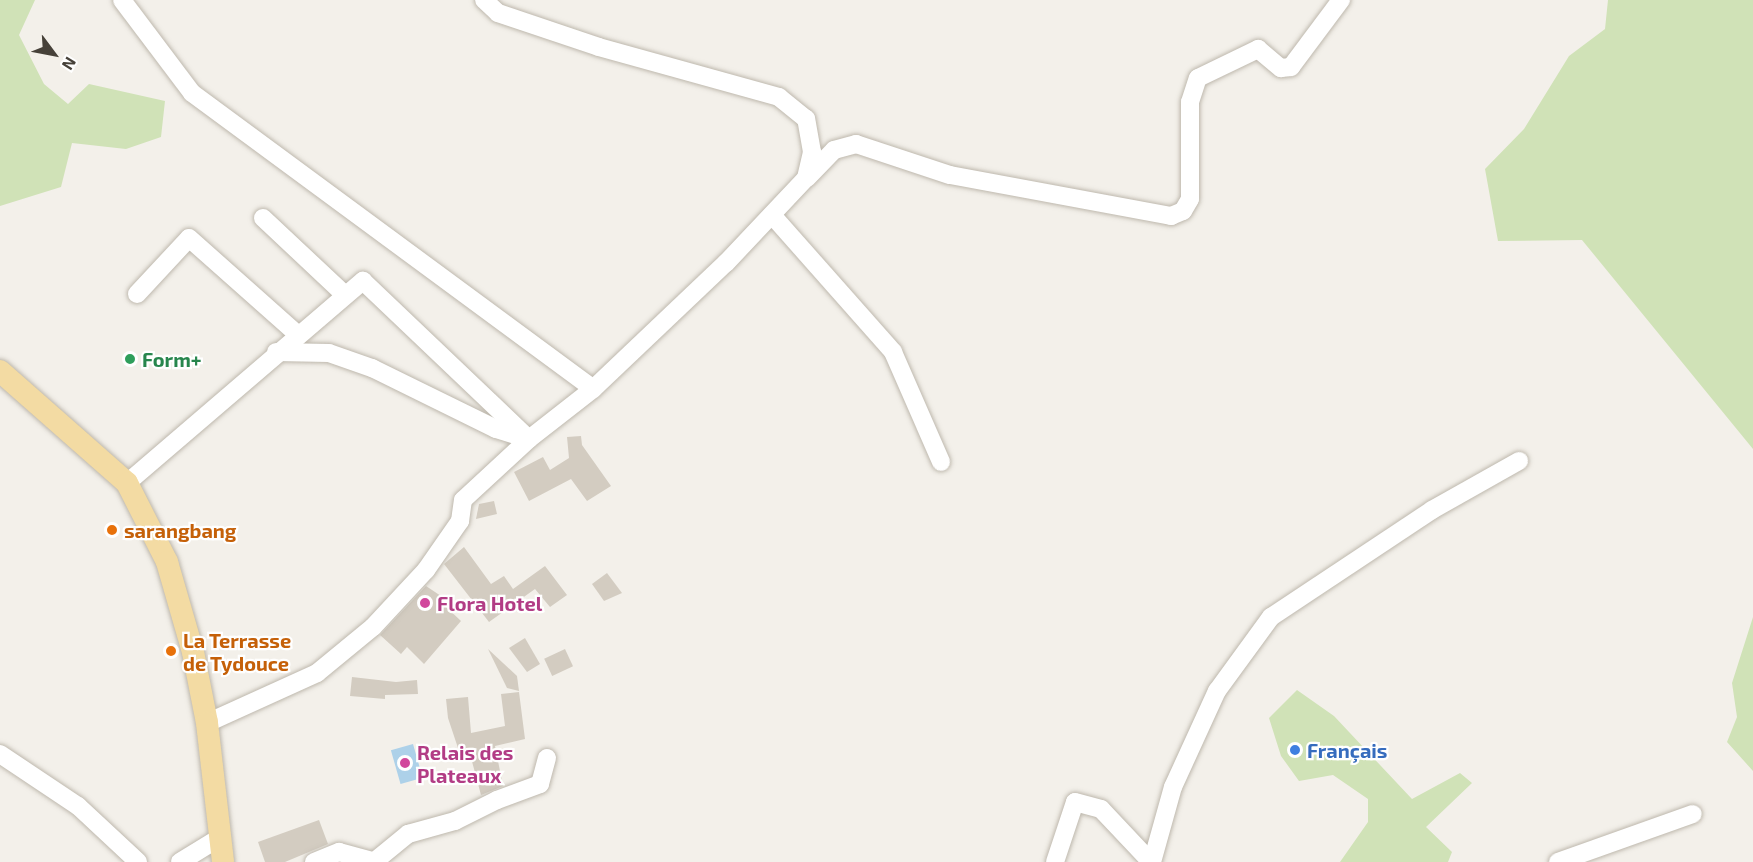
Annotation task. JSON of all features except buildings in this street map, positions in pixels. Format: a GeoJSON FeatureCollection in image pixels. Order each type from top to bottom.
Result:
{"type":"FeatureCollection","features":[{"type":"Feature","properties":{"kind":"main road"},"geometry":{"type":"LineString","coordinates":[[0,371],[128,483],[167,562],[193,652],[207,723],[223,862]]}},
{"type":"Feature","properties":{"kind":"street"},"geometry":{"type":"LineString","coordinates":[[122,0],[192,93],[593,389]]}},
{"type":"Feature","properties":{"kind":"street"},"geometry":{"type":"LineString","coordinates":[[484,0],[599,47],[779,98],[806,119],[812,152],[806,178]]}},
{"type":"Feature","properties":{"kind":"street"},"geometry":{"type":"LineString","coordinates":[[207,723],[317,673],[373,627],[426,570],[460,521],[463,500],[529,439],[593,389],[772,215],[834,150],[856,144],[959,177],[1171,216],[1183,212],[1190,199],[1190,102],[1198,78],[1258,49],[1281,68],[1292,67],[1341,0]]}},
{"type":"Feature","properties":{"kind":"street"},"geometry":{"type":"LineString","coordinates":[[772,215],[893,352],[941,462]]}},
{"type":"Feature","properties":{"kind":"street"},"geometry":{"type":"LineString","coordinates":[[263,218],[345,296]]}},
{"type":"Feature","properties":{"kind":"street"},"geometry":{"type":"LineString","coordinates":[[137,294],[189,237],[297,334]]}},
{"type":"Feature","properties":{"kind":"street"},"geometry":{"type":"LineString","coordinates":[[128,483],[276,352],[363,281],[529,439]]}},
{"type":"Feature","properties":{"kind":"street"},"geometry":{"type":"LineString","coordinates":[[276,352],[328,352],[372,368],[496,429],[529,439]]}},
{"type":"Feature","properties":{"kind":"street"},"geometry":{"type":"LineString","coordinates":[[1152,862],[1173,787],[1217,691],[1271,617],[1432,510],[1519,461]]}},
{"type":"Feature","properties":{"kind":"street"},"geometry":{"type":"LineString","coordinates":[[0,754],[78,806],[138,862]]}},
{"type":"Feature","properties":{"kind":"street"},"geometry":{"type":"LineString","coordinates":[[314,862],[339,852],[375,861],[408,834],[455,821],[497,800],[540,784],[547,759]]}},
{"type":"Feature","properties":{"kind":"street"},"geometry":{"type":"LineString","coordinates":[[1055,862],[1075,802],[1101,809],[1152,862]]}},
{"type":"Feature","properties":{"kind":"street"},"geometry":{"type":"LineString","coordinates":[[1558,862],[1693,814]]}},
{"type":"Feature","properties":{"kind":"street"},"geometry":{"type":"LineString","coordinates":[[180,862],[219,838]]}},
{"type":"Feature","properties":{"kind":"green space"},"geometry":{"type":"Polygon","coordinates":[[[0,0],[35,0],[19,35],[44,84],[68,104],[89,84],[165,101],[161,137],[126,149],[72,143],[61,187],[0,206],[0,0]]]}},
{"type":"Feature","properties":{"kind":"green space"},"geometry":{"type":"Polygon","coordinates":[[[1608,0],[1753,0],[1753,449],[1582,240],[1498,241],[1485,169],[1524,129],[1569,56],[1605,29],[1608,0]]]}},
{"type":"Feature","properties":{"kind":"green space"},"geometry":{"type":"Polygon","coordinates":[[[1753,617],[1753,771],[1727,742],[1737,717],[1732,683],[1753,617]]]}},
{"type":"Feature","properties":{"kind":"green space"},"geometry":{"type":"Polygon","coordinates":[[[1297,690],[1334,716],[1412,799],[1460,773],[1472,783],[1426,827],[1452,852],[1448,862],[1340,862],[1368,822],[1368,799],[1333,775],[1299,781],[1281,756],[1269,718],[1297,690]]]}},
{"type":"Feature","properties":{"kind":"water"},"geometry":{"type":"Polygon","coordinates":[[[413,744],[423,778],[401,784],[391,750],[413,744]]]}},
{"type":"Feature","properties":{"kind":"place","name":"Form+"},"geometry":{"type":"Point","coordinates":[130,359]}},
{"type":"Feature","properties":{"kind":"place","name":"sarangbang"},"geometry":{"type":"Point","coordinates":[112,530]}},
{"type":"Feature","properties":{"kind":"place","name":"Flora Hotel"},"geometry":{"type":"Point","coordinates":[425,603]}},
{"type":"Feature","properties":{"kind":"place","name":"La Terrasse de Tydouce"},"geometry":{"type":"Point","coordinates":[171,651]}},
{"type":"Feature","properties":{"kind":"place","name":"Français"},"geometry":{"type":"Point","coordinates":[1295,750]}},
{"type":"Feature","properties":{"kind":"place","name":"Relais des Plateaux"},"geometry":{"type":"Point","coordinates":[405,763]}}]}
